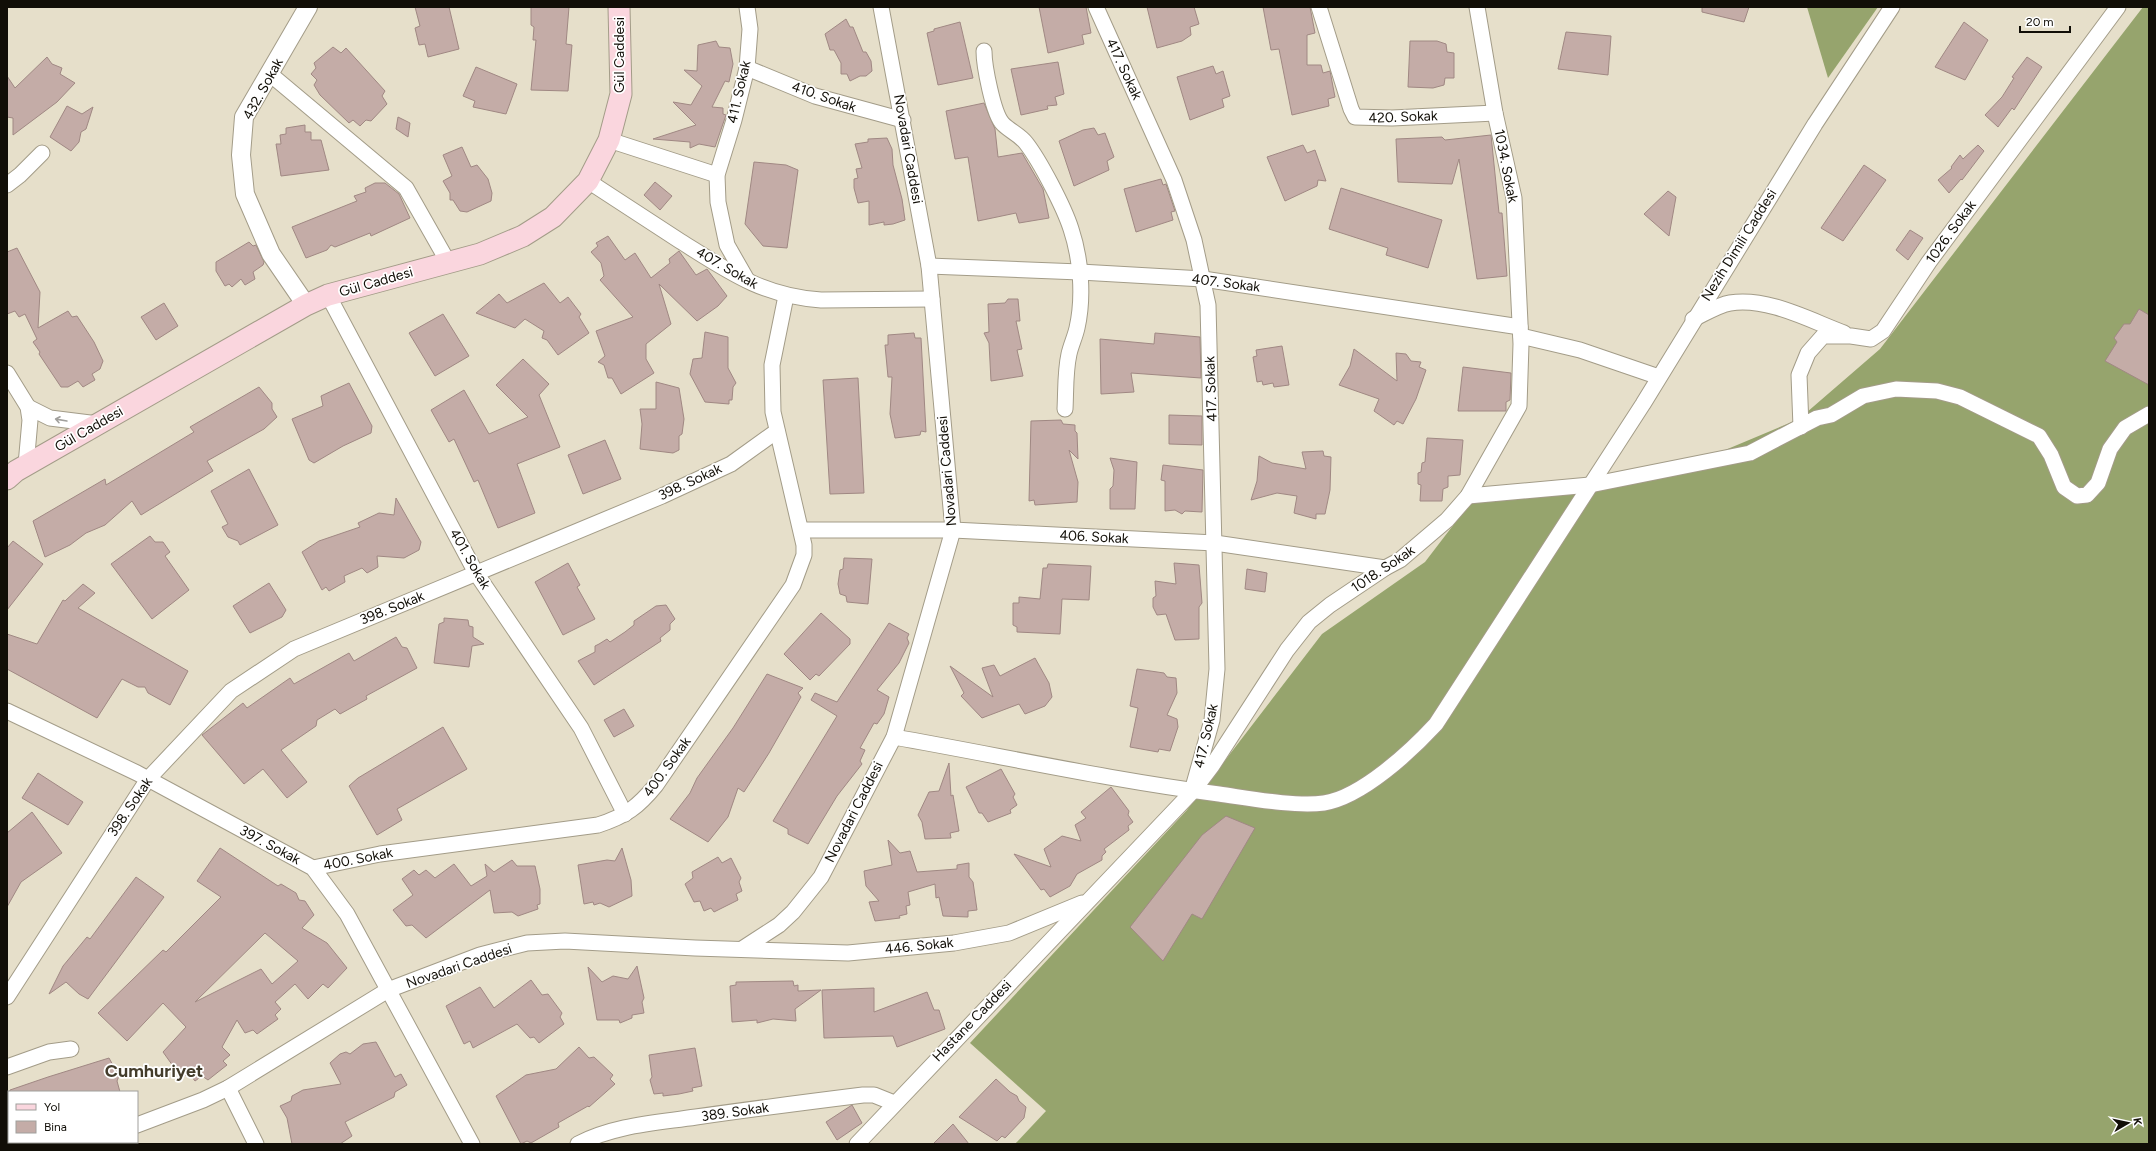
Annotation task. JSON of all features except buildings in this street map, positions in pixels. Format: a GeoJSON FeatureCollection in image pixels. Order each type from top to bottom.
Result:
{"type":"FeatureCollection","features":[{"type":"Feature","properties":{"kind":"main road","name":"Gül Caddesi"},"geometry":{"type":"LineString","coordinates":[[7,479],[26,465],[306,305],[328,295],[480,254],[523,236],[554,217],[588,181],[609,140],[621,94],[619,7]]}},
{"type":"Feature","properties":{"kind":"street","name":"432. Sokak"},"geometry":{"type":"LineString","coordinates":[[306,305],[271,254],[245,194],[241,156],[244,117],[308,7]]}},
{"type":"Feature","properties":{"kind":"street","name":"411. Sokak"},"geometry":{"type":"LineString","coordinates":[[747,7],[750,29],[747,68],[734,120],[717,175],[718,202],[727,245],[736,264],[749,283]]}},
{"type":"Feature","properties":{"kind":"street","name":"Novadari Caddesi"},"geometry":{"type":"LineString","coordinates":[[138,1125],[203,1100],[228,1088],[388,990],[480,955],[527,943],[565,941],[742,949],[779,925],[793,912],[821,877],[894,737],[953,530],[929,266],[881,7]]}},
{"type":"Feature","properties":{"kind":"street","name":"417. Sokak"},"geometry":{"type":"LineString","coordinates":[[1096,7],[1174,180],[1194,240],[1208,305],[1217,669],[1212,720],[1193,791]]}},
{"type":"Feature","properties":{"kind":"street","name":"420. Sokak"},"geometry":{"type":"LineString","coordinates":[[1319,7],[1350,110],[1355,116],[1392,118],[1495,113]]}},
{"type":"Feature","properties":{"kind":"street","name":"1034. Sokak"},"geometry":{"type":"LineString","coordinates":[[1477,7],[1495,113],[1514,198],[1520,331]]}},
{"type":"Feature","properties":{"kind":"street","name":"Nezih Dimili Caddesi"},"geometry":{"type":"LineString","coordinates":[[894,737],[1193,791],[1308,804],[1324,803],[1341,798],[1365,784],[1412,749],[1436,724],[1659,377],[1815,124],[1892,7]]}},
{"type":"Feature","properties":{"kind":"street","name":"1026. Sokak"},"geometry":{"type":"LineString","coordinates":[[1801,427],[1799,375],[1808,353],[1823,336],[1851,336],[1871,339],[1883,331],[1939,249],[2118,7]]}},
{"type":"Feature","properties":{"kind":"street"},"geometry":{"type":"LineString","coordinates":[[984,51],[987,74],[996,113],[1002,123],[1025,142],[1036,158],[1071,229],[1080,272],[1080,298],[1077,328],[1069,354],[1066,376],[1065,409]]}},
{"type":"Feature","properties":{"kind":"street","name":"410. Sokak"},"geometry":{"type":"LineString","coordinates":[[747,68],[815,96],[903,120]]}},
{"type":"Feature","properties":{"kind":"street"},"geometry":{"type":"LineString","coordinates":[[270,74],[406,188],[448,262]]}},
{"type":"Feature","properties":{"kind":"street"},"geometry":{"type":"LineString","coordinates":[[609,140],[717,175]]}},
{"type":"Feature","properties":{"kind":"street"},"geometry":{"type":"LineString","coordinates":[[7,185],[20,175],[42,153]]}},
{"type":"Feature","properties":{"kind":"street","name":"407. Sokak"},"geometry":{"type":"LineString","coordinates":[[588,181],[749,283],[786,296],[821,300],[932,299]]}},
{"type":"Feature","properties":{"kind":"street","name":"407. Sokak"},"geometry":{"type":"LineString","coordinates":[[929,266],[1203,279],[1520,331],[1641,369],[1659,377]]}},
{"type":"Feature","properties":{"kind":"street","name":"401. Sokak"},"geometry":{"type":"LineString","coordinates":[[328,295],[476,573],[581,728],[625,814]]}},
{"type":"Feature","properties":{"kind":"street"},"geometry":{"type":"LineString","coordinates":[[777,431],[773,412],[772,365],[786,296]]}},
{"type":"Feature","properties":{"kind":"street"},"geometry":{"type":"LineString","coordinates":[[1694,319],[1728,303],[1752,302],[1780,309],[1851,336]]}},
{"type":"Feature","properties":{"kind":"street","name":"1018. Sokak"},"geometry":{"type":"LineString","coordinates":[[1088,900],[1193,791],[1216,759],[1287,650],[1310,622],[1330,605],[1384,568],[1400,560],[1447,520],[1468,496],[1519,406],[1520,331]]}},
{"type":"Feature","properties":{"kind":"street"},"geometry":{"type":"LineString","coordinates":[[7,373],[28,407],[30,420],[26,465]]}},
{"type":"Feature","properties":{"kind":"street"},"geometry":{"type":"LineString","coordinates":[[1468,496],[1590,485],[1750,453],[1817,418],[1831,415],[1863,396],[1896,388],[1937,391],[1960,397],[2039,436],[2051,454],[2064,487],[2077,496],[2087,495],[2098,483],[2110,449],[2125,428],[2149,414]]}},
{"type":"Feature","properties":{"kind":"street"},"geometry":{"type":"LineString","coordinates":[[28,407],[50,418],[98,424]]}},
{"type":"Feature","properties":{"kind":"street","name":"398. Sokak"},"geometry":{"type":"LineString","coordinates":[[7,997],[12,981],[148,779],[231,691],[294,648],[662,496],[731,464],[777,431]]}},
{"type":"Feature","properties":{"kind":"street","name":"400. Sokak"},"geometry":{"type":"LineString","coordinates":[[313,868],[380,854],[585,827],[609,822],[634,809],[656,785],[793,586],[804,555],[802,530],[777,431]]}},
{"type":"Feature","properties":{"kind":"street","name":"406. Sokak"},"geometry":{"type":"LineString","coordinates":[[802,530],[953,530],[1215,543],[1384,568]]}},
{"type":"Feature","properties":{"kind":"street","name":"397. Sokak"},"geometry":{"type":"LineString","coordinates":[[7,710],[148,779],[313,868],[347,914],[472,1144]]}},
{"type":"Feature","properties":{"kind":"street","name":"446. Sokak"},"geometry":{"type":"LineString","coordinates":[[742,949],[848,953],[954,943],[1009,933],[1088,900]]}},
{"type":"Feature","properties":{"kind":"street","name":"Hastane Caddesi"},"geometry":{"type":"LineString","coordinates":[[857,1144],[1088,900]]}},
{"type":"Feature","properties":{"kind":"street"},"geometry":{"type":"LineString","coordinates":[[7,1067],[49,1052],[72,1049]]}},
{"type":"Feature","properties":{"kind":"street"},"geometry":{"type":"LineString","coordinates":[[228,1088],[256,1144]]}},
{"type":"Feature","properties":{"kind":"street","name":"389. Sokak"},"geometry":{"type":"LineString","coordinates":[[578,1144],[593,1136],[622,1128],[788,1104],[863,1095],[874,1096],[894,1104]]}},
{"type":"Feature","properties":{"kind":"green space"},"geometry":{"type":"Polygon","coordinates":[[[1807,7],[1878,7],[1828,78],[1807,7]]]}},
{"type":"Feature","properties":{"kind":"green space"},"geometry":{"type":"Polygon","coordinates":[[[2143,7],[2149,7],[2149,1144],[1015,1144],[1046,1111],[970,1043],[1187,810],[1322,634],[1425,562],[1474,498],[1563,489],[1718,453],[1799,419],[1880,349],[2143,7]]]}},
{"type":"Feature","properties":{"kind":"district","name":"Cumhuriyet"},"geometry":{"type":"Point","coordinates":[154,1071]}}]}
